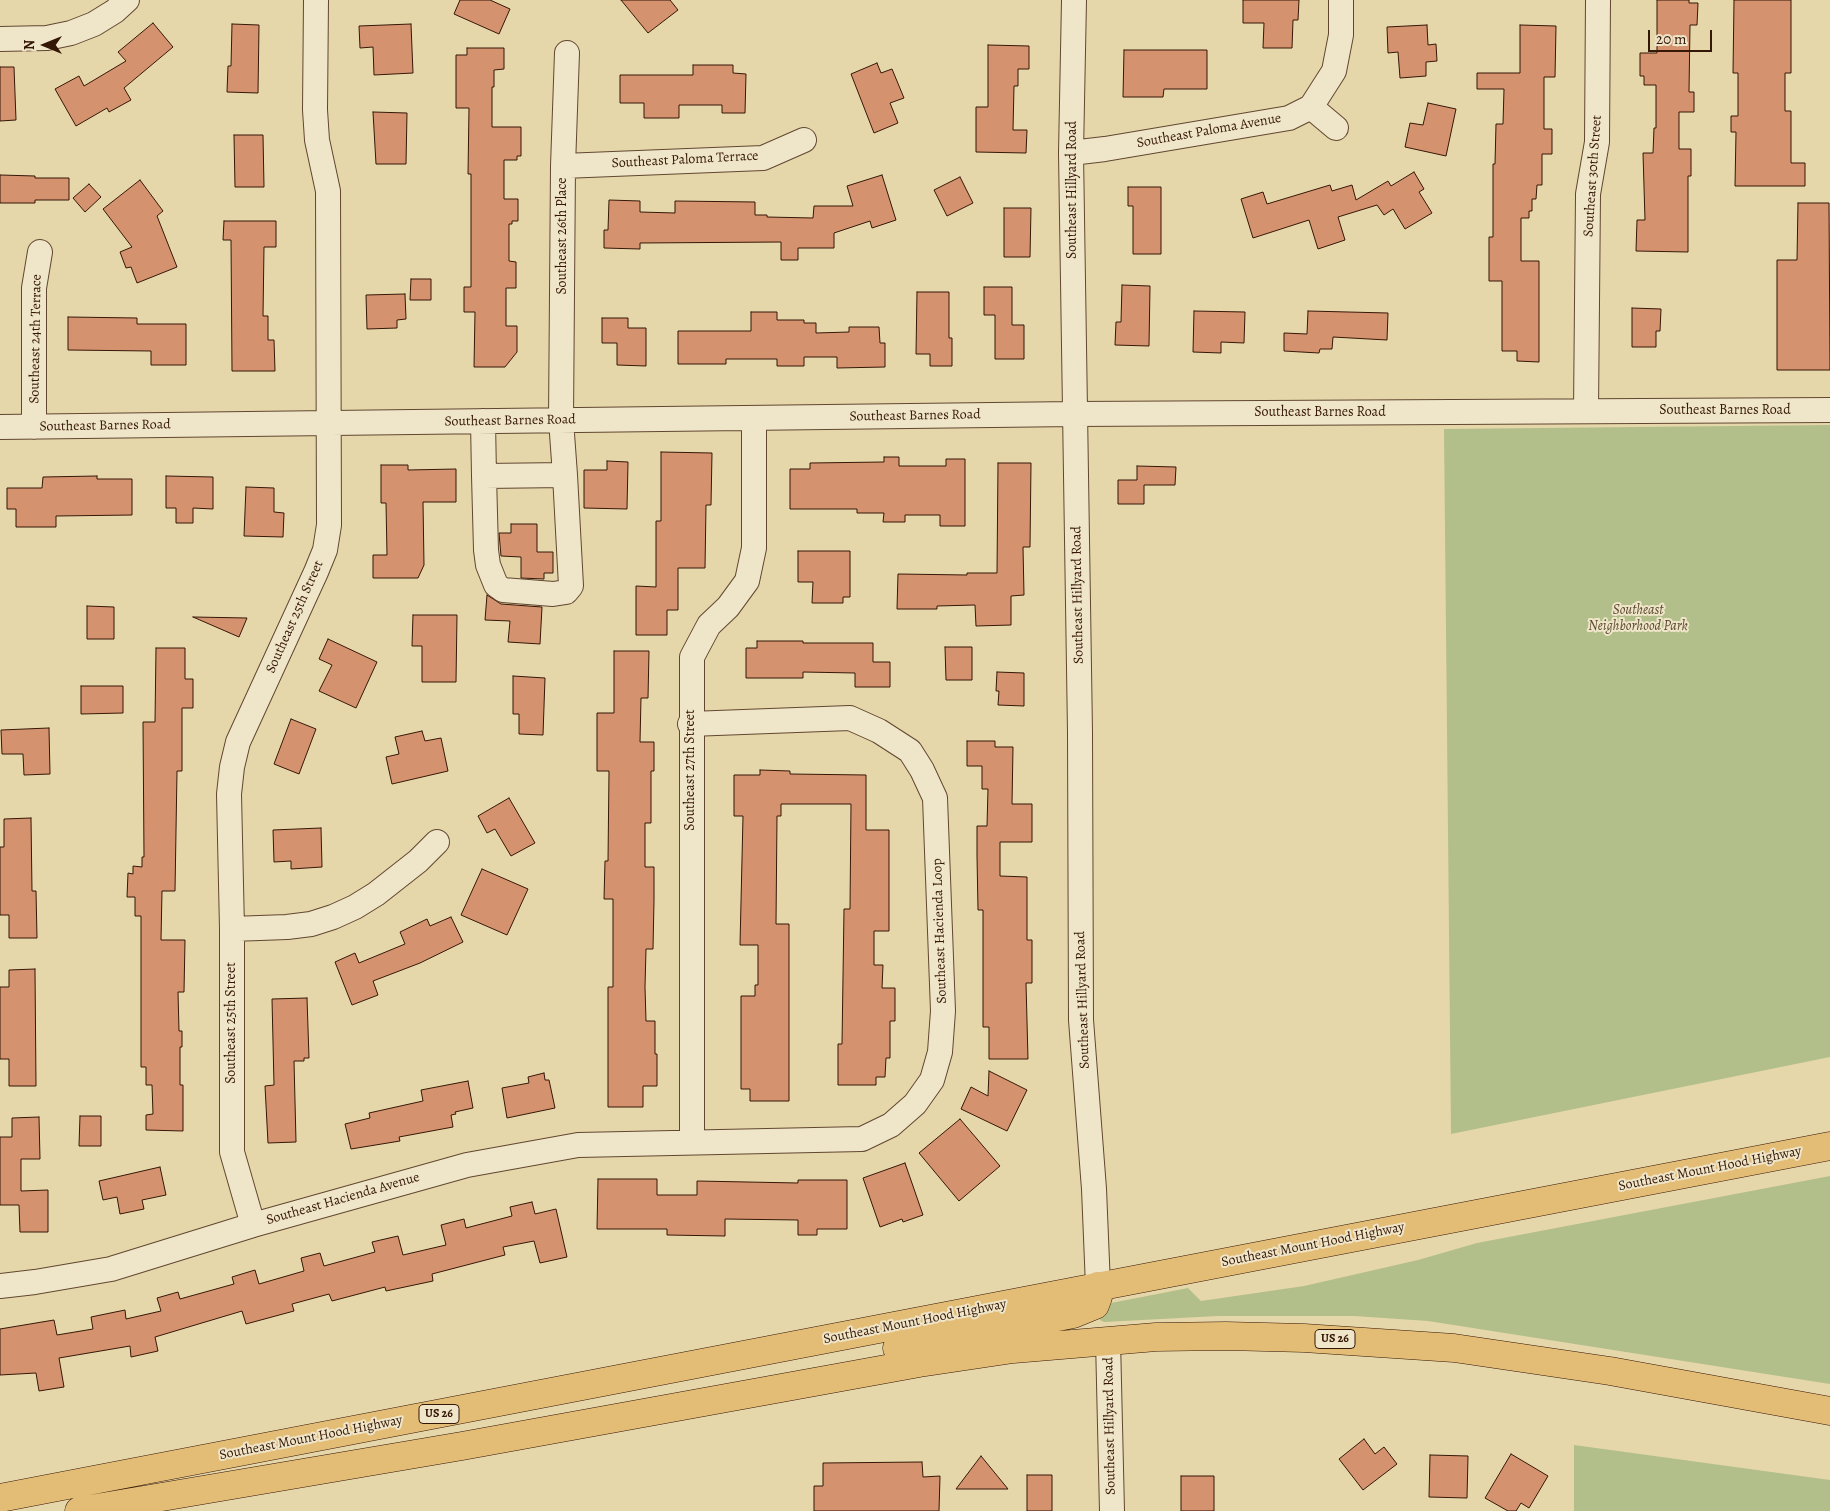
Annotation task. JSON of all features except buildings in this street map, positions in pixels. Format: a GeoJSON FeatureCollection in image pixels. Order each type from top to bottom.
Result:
{"type":"FeatureCollection","features":[{"type":"Feature","properties":{"kind":"highway","name":"Southeast Mount Hood Highway"},"geometry":{"type":"LineString","coordinates":[[0,1498],[1830,1146]]}},
{"type":"Feature","properties":{"kind":"highway"},"geometry":{"type":"LineString","coordinates":[[838,1378],[884,1351],[1087,1310],[1095,1305],[1098,1297],[1098,1286]]}},
{"type":"Feature","properties":{"kind":"highway","name":"US 26"},"geometry":{"type":"LineString","coordinates":[[79,1511],[500,1440],[838,1378],[1013,1349],[1108,1340],[1226,1336],[1334,1339],[1454,1348],[1610,1371],[1830,1411]]}},
{"type":"Feature","properties":{"kind":"street"},"geometry":{"type":"LineString","coordinates":[[0,39],[47,38],[71,33],[94,24],[115,11],[127,0]]}},
{"type":"Feature","properties":{"kind":"street","name":"Southeast 25th Street"},"geometry":{"type":"LineString","coordinates":[[254,1225],[232,1152],[232,929],[229,794],[238,742],[316,572],[325,550],[329,525],[328,191],[317,140],[315,110],[316,0]]}},
{"type":"Feature","properties":{"kind":"street","name":"Southeast Hillyard Road"},"geometry":{"type":"LineString","coordinates":[[1074,0],[1072,153],[1080,732],[1081,1020],[1094,1189],[1098,1286]]}},
{"type":"Feature","properties":{"kind":"street"},"geometry":{"type":"LineString","coordinates":[[1336,128],[1311,107],[1334,71],[1341,34],[1341,0]]}},
{"type":"Feature","properties":{"kind":"street","name":"Southeast 30th Street"},"geometry":{"type":"LineString","coordinates":[[1586,411],[1588,194],[1597,142],[1598,0]]}},
{"type":"Feature","properties":{"kind":"street","name":"Southeast 26th Place"},"geometry":{"type":"LineString","coordinates":[[484,476],[486,550],[488,566],[496,584],[503,590],[553,594],[566,592],[571,586],[561,420],[563,166],[567,53]]}},
{"type":"Feature","properties":{"kind":"street","name":"Southeast Paloma Avenue"},"geometry":{"type":"LineString","coordinates":[[1072,153],[1289,118],[1311,107]]}},
{"type":"Feature","properties":{"kind":"street","name":"Southeast Paloma Terrace"},"geometry":{"type":"LineString","coordinates":[[563,166],[763,158],[804,140]]}},
{"type":"Feature","properties":{"kind":"street","name":"Southeast 24th Terrace"},"geometry":{"type":"LineString","coordinates":[[34,427],[34,288],[40,252]]}},
{"type":"Feature","properties":{"kind":"street","name":"Southeast Barnes Road"},"geometry":{"type":"LineString","coordinates":[[0,427],[1075,414],[1830,410]]}},
{"type":"Feature","properties":{"kind":"street","name":"Southeast 27th Street"},"geometry":{"type":"LineString","coordinates":[[692,1142],[690,724],[692,657],[710,625],[728,607],[747,581],[754,548],[754,418]]}},
{"type":"Feature","properties":{"kind":"street"},"geometry":{"type":"LineString","coordinates":[[483,421],[484,476],[565,475]]}},
{"type":"Feature","properties":{"kind":"street","name":"Southeast Hacienda Loop"},"geometry":{"type":"LineString","coordinates":[[690,724],[850,718],[879,731],[910,751],[922,770],[935,798],[943,1011],[940,1052],[932,1080],[915,1104],[891,1125],[862,1139],[692,1142]]}},
{"type":"Feature","properties":{"kind":"street"},"geometry":{"type":"LineString","coordinates":[[232,929],[287,927],[311,924],[333,918],[376,894],[437,842]]}},
{"type":"Feature","properties":{"kind":"street","name":"Southeast Hacienda Avenue"},"geometry":{"type":"LineString","coordinates":[[0,1286],[111,1269],[254,1225],[467,1165],[578,1145],[692,1142]]}},
{"type":"Feature","properties":{"kind":"street","name":"Southeast Hillyard Road"},"geometry":{"type":"LineString","coordinates":[[1108,1340],[1112,1511]]}},
{"type":"Feature","properties":{"kind":"green space","name":"Southeast Neighborhood Park"},"geometry":{"type":"Polygon","coordinates":[[[1830,425],[1830,1057],[1451,1134],[1444,429],[1830,425]]]}},
{"type":"Feature","properties":{"kind":"green space"},"geometry":{"type":"Polygon","coordinates":[[[1830,1176],[1830,1384],[1428,1321],[1354,1316],[1218,1316],[1104,1322],[1100,1320],[1111,1303],[1188,1288],[1201,1301],[1304,1286],[1418,1260],[1477,1243],[1830,1176]]]}},
{"type":"Feature","properties":{"kind":"green space"},"geometry":{"type":"Polygon","coordinates":[[[1574,1445],[1830,1480],[1830,1511],[1574,1511],[1574,1445]]]}}]}
